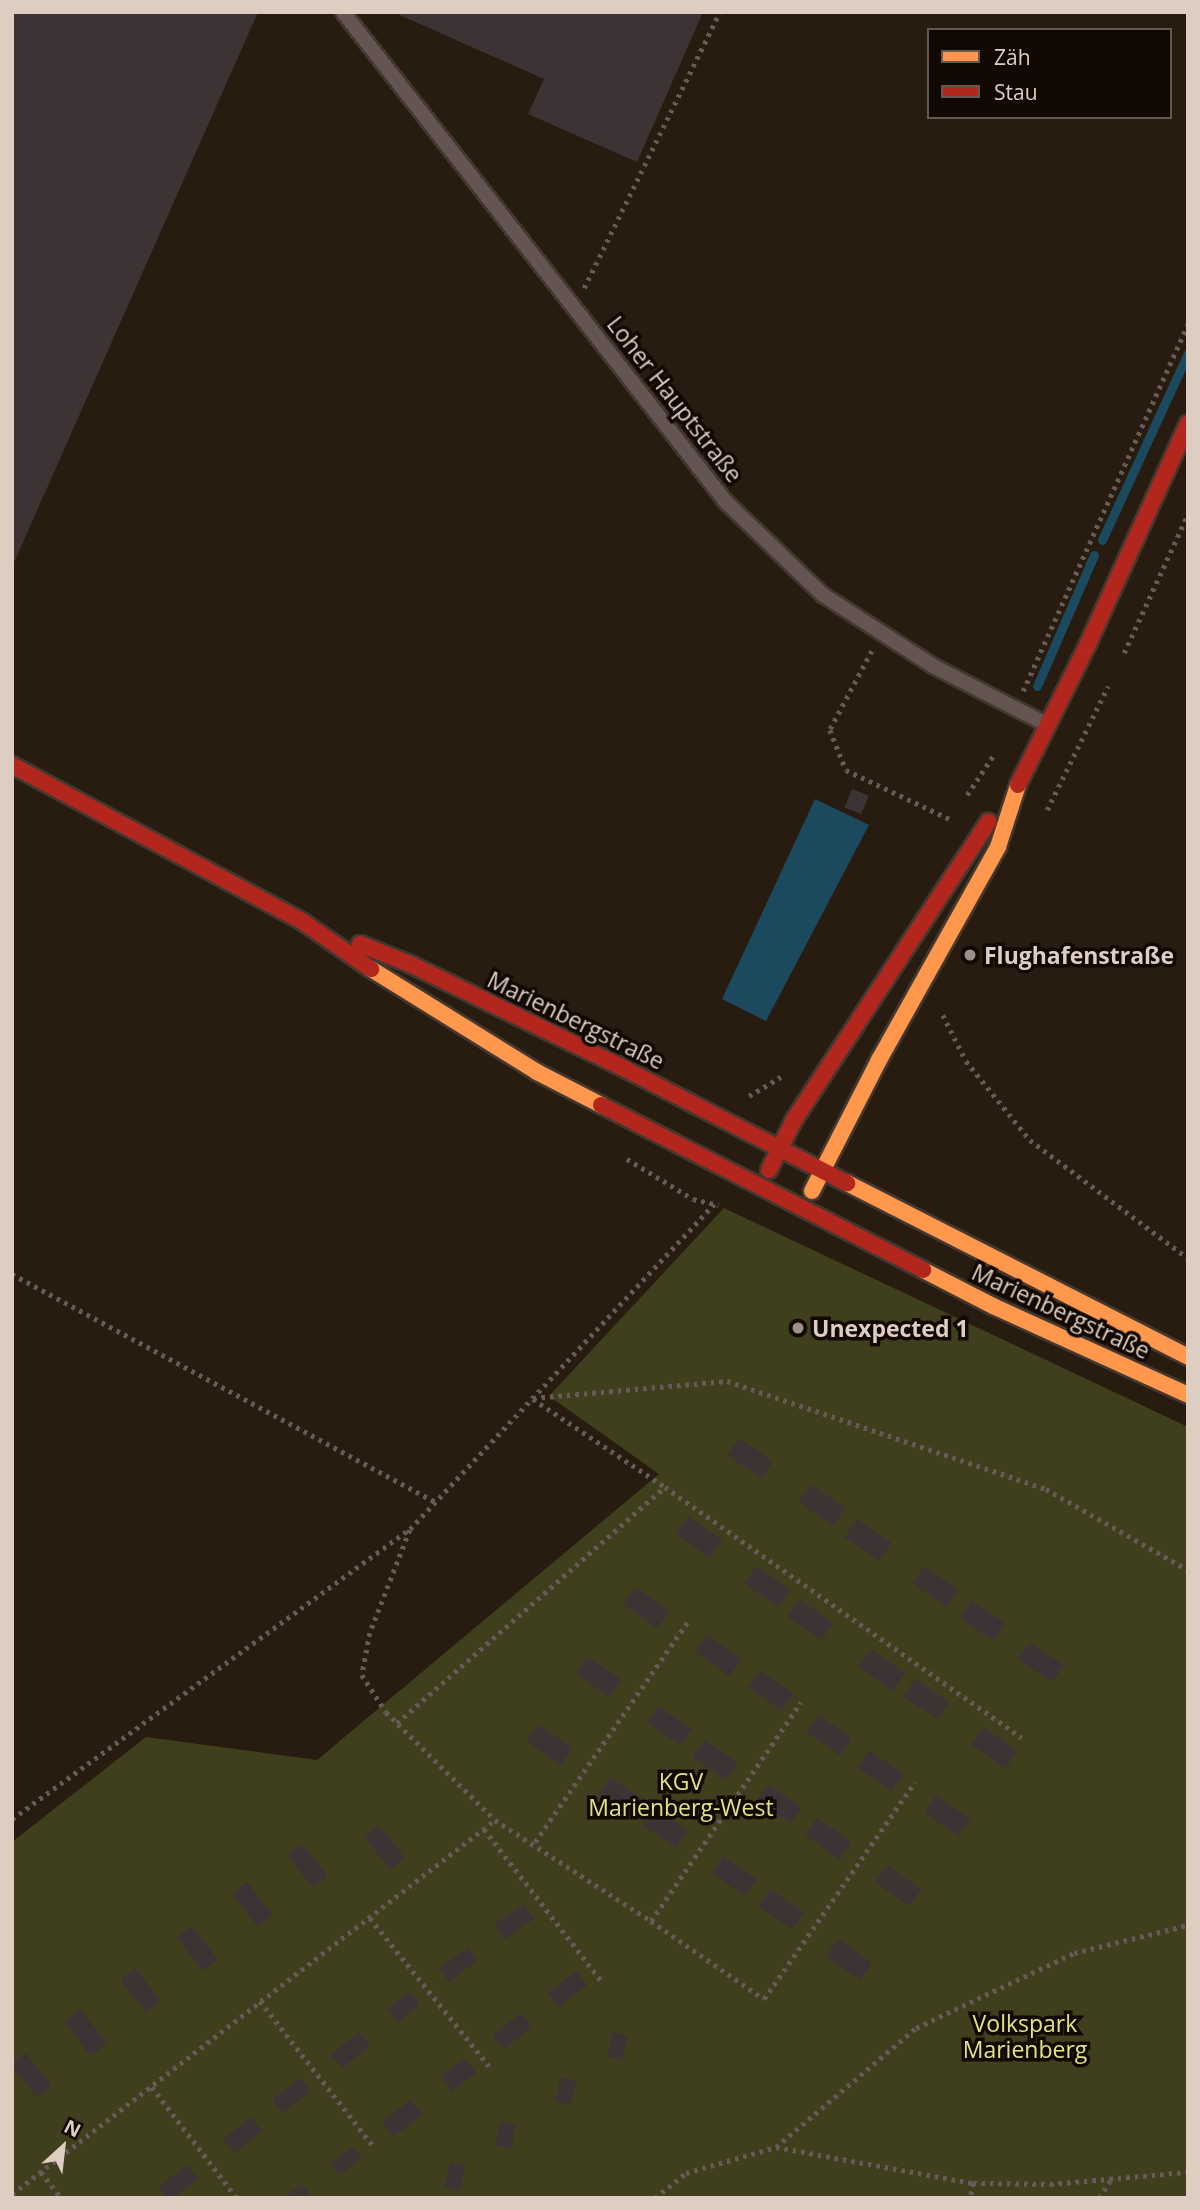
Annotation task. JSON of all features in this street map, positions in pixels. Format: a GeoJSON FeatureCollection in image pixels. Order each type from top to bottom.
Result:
{"type":"FeatureCollection","features":[{"type":"Feature","properties":{"kind":"main road"},"geometry":{"type":"LineString","coordinates":[[803,1208],[873,1070],[998,847],[1017,788],[1049,725],[1188,424]]}},
{"type":"Feature","properties":{"kind":"main road","name":"Marienbergstraße"},"geometry":{"type":"LineString","coordinates":[[12,765],[303,922],[397,988],[537,1072],[993,1306],[1188,1395]]}},
{"type":"Feature","properties":{"kind":"main road"},"geometry":{"type":"LineString","coordinates":[[765,1189],[778,1147],[976,836],[1017,788]]}},
{"type":"Feature","properties":{"kind":"main road","name":"Marienbergstraße"},"geometry":{"type":"LineString","coordinates":[[303,922],[410,964],[778,1147],[1188,1357]]}},
{"type":"Feature","properties":{"kind":"lane","name":"Loher Hauptstraße"},"geometry":{"type":"LineString","coordinates":[[343,12],[726,502],[823,596],[933,666],[1049,725]]}},
{"type":"Feature","properties":{"kind":"path"},"geometry":{"type":"LineString","coordinates":[[574,307],[720,12]]}},
{"type":"Feature","properties":{"kind":"path"},"geometry":{"type":"LineString","coordinates":[[1015,708],[1188,324]]}},
{"type":"Feature","properties":{"kind":"path"},"geometry":{"type":"LineString","coordinates":[[882,632],[830,730],[846,770],[951,819],[976,836]]}},
{"type":"Feature","properties":{"kind":"path"},"geometry":{"type":"LineString","coordinates":[[965,798],[1001,745]]}},
{"type":"Feature","properties":{"kind":"path"},"geometry":{"type":"LineString","coordinates":[[944,830],[958,808]]}},
{"type":"Feature","properties":{"kind":"path"},"geometry":{"type":"LineString","coordinates":[[943,1014],[967,1062],[1030,1140],[1188,1258]]}},
{"type":"Feature","properties":{"kind":"path"},"geometry":{"type":"LineString","coordinates":[[742,1100],[780,1077],[788,1066]]}},
{"type":"Feature","properties":{"kind":"path"},"geometry":{"type":"LineString","coordinates":[[12,1818],[411,1529],[715,1204],[733,1172]]}},
{"type":"Feature","properties":{"kind":"path"},"geometry":{"type":"LineString","coordinates":[[12,1274],[435,1502]]}},
{"type":"Feature","properties":{"kind":"path"},"geometry":{"type":"LineString","coordinates":[[532,1399],[727,1381],[1046,1489],[1188,1570]]}},
{"type":"Feature","properties":{"kind":"path"},"geometry":{"type":"LineString","coordinates":[[532,1399],[665,1488],[1022,1738]]}},
{"type":"Feature","properties":{"kind":"path"},"geometry":{"type":"LineString","coordinates":[[397,1723],[665,1488]]}},
{"type":"Feature","properties":{"kind":"path"},"geometry":{"type":"LineString","coordinates":[[411,1529],[370,1633],[362,1675],[386,1712],[495,1820],[535,1843],[764,1999],[915,1782]]}},
{"type":"Feature","properties":{"kind":"path"},"geometry":{"type":"LineString","coordinates":[[535,1843],[689,1620]]}},
{"type":"Feature","properties":{"kind":"path"},"geometry":{"type":"LineString","coordinates":[[652,1921],[801,1702]]}},
{"type":"Feature","properties":{"kind":"path"},"geometry":{"type":"LineString","coordinates":[[12,2194],[495,1820]]}},
{"type":"Feature","properties":{"kind":"path"},"geometry":{"type":"LineString","coordinates":[[484,1829],[603,1983]]}},
{"type":"Feature","properties":{"kind":"path"},"geometry":{"type":"LineString","coordinates":[[370,1918],[489,2066]]}},
{"type":"Feature","properties":{"kind":"path"},"geometry":{"type":"LineString","coordinates":[[655,2198],[686,2173],[776,2147],[916,2028],[1074,1953],[1188,1925]]}},
{"type":"Feature","properties":{"kind":"path"},"geometry":{"type":"LineString","coordinates":[[260,2001],[375,2147]]}},
{"type":"Feature","properties":{"kind":"path"},"geometry":{"type":"LineString","coordinates":[[152,2087],[237,2198]]}},
{"type":"Feature","properties":{"kind":"path"},"geometry":{"type":"LineString","coordinates":[[776,2147],[973,2183],[1050,2184],[1188,2172]]}},
{"type":"Feature","properties":{"kind":"path"},"geometry":{"type":"LineString","coordinates":[[41,2172],[61,2198]]}},
{"type":"Feature","properties":{"kind":"path"},"geometry":{"type":"LineString","coordinates":[[1099,2198],[1111,2180]]}},
{"type":"Feature","properties":{"kind":"path"},"geometry":{"type":"LineString","coordinates":[[971,2198],[973,2183]]}},
{"type":"Feature","properties":{"kind":"green space"},"geometry":{"type":"Polygon","coordinates":[[[724,1208],[1188,1427],[1188,2198],[12,2198],[12,1842],[146,1737],[317,1760],[659,1474],[549,1396],[724,1208]]]}},
{"type":"Feature","properties":{"kind":"water"},"geometry":{"type":"Polygon","coordinates":[[[815,799],[869,825],[766,1021],[722,999],[815,799]]]}},
{"type":"Feature","properties":{"kind":"building"},"geometry":{"type":"Polygon","coordinates":[[[12,12],[258,12],[12,567],[12,12]]]}},
{"type":"Feature","properties":{"kind":"building"},"geometry":{"type":"Polygon","coordinates":[[[393,12],[703,12],[637,162],[528,114],[544,79],[393,12]]]}},
{"type":"Feature","properties":{"kind":"building"},"geometry":{"type":"Polygon","coordinates":[[[852,789],[869,796],[861,814],[845,808],[852,789]]]}},
{"type":"Feature","properties":{"kind":"building"},"geometry":{"type":"Polygon","coordinates":[[[739,1438],[773,1461],[761,1478],[727,1455],[739,1438]]]}},
{"type":"Feature","properties":{"kind":"building"},"geometry":{"type":"Polygon","coordinates":[[[811,1484],[845,1508],[833,1526],[798,1502],[811,1484]]]}},
{"type":"Feature","properties":{"kind":"building"},"geometry":{"type":"Polygon","coordinates":[[[688,1516],[722,1540],[710,1558],[675,1534],[688,1516]]]}},
{"type":"Feature","properties":{"kind":"building"},"geometry":{"type":"Polygon","coordinates":[[[857,1519],[891,1543],[879,1561],[844,1537],[857,1519]]]}},
{"type":"Feature","properties":{"kind":"building"},"geometry":{"type":"Polygon","coordinates":[[[756,1566],[790,1590],[778,1607],[744,1583],[756,1566]]]}},
{"type":"Feature","properties":{"kind":"building"},"geometry":{"type":"Polygon","coordinates":[[[924,1566],[958,1590],[946,1607],[912,1583],[924,1566]]]}},
{"type":"Feature","properties":{"kind":"building"},"geometry":{"type":"Polygon","coordinates":[[[635,1587],[669,1611],[657,1628],[623,1604],[635,1587]]]}},
{"type":"Feature","properties":{"kind":"building"},"geometry":{"type":"Polygon","coordinates":[[[799,1599],[833,1623],[821,1640],[787,1616],[799,1599]]]}},
{"type":"Feature","properties":{"kind":"building"},"geometry":{"type":"Polygon","coordinates":[[[971,1600],[1006,1623],[994,1641],[959,1617],[971,1600]]]}},
{"type":"Feature","properties":{"kind":"building"},"geometry":{"type":"Polygon","coordinates":[[[707,1635],[741,1659],[729,1676],[695,1652],[707,1635]]]}},
{"type":"Feature","properties":{"kind":"building"},"geometry":{"type":"Polygon","coordinates":[[[1030,1642],[1064,1665],[1052,1682],[1018,1659],[1030,1642]]]}},
{"type":"Feature","properties":{"kind":"building"},"geometry":{"type":"Polygon","coordinates":[[[871,1649],[905,1673],[893,1691],[858,1667],[871,1649]]]}},
{"type":"Feature","properties":{"kind":"building"},"geometry":{"type":"Polygon","coordinates":[[[587,1656],[621,1680],[609,1697],[575,1673],[587,1656]]]}},
{"type":"Feature","properties":{"kind":"building"},"geometry":{"type":"Polygon","coordinates":[[[759,1670],[794,1693],[782,1711],[747,1687],[759,1670]]]}},
{"type":"Feature","properties":{"kind":"building"},"geometry":{"type":"Polygon","coordinates":[[[915,1679],[949,1702],[937,1719],[903,1696],[915,1679]]]}},
{"type":"Feature","properties":{"kind":"building"},"geometry":{"type":"Polygon","coordinates":[[[658,1706],[692,1729],[681,1746],[647,1723],[658,1706]]]}},
{"type":"Feature","properties":{"kind":"building"},"geometry":{"type":"Polygon","coordinates":[[[818,1715],[852,1738],[840,1755],[806,1732],[818,1715]]]}},
{"type":"Feature","properties":{"kind":"building"},"geometry":{"type":"Polygon","coordinates":[[[538,1724],[572,1748],[560,1765],[526,1741],[538,1724]]]}},
{"type":"Feature","properties":{"kind":"building"},"geometry":{"type":"Polygon","coordinates":[[[983,1727],[1017,1751],[1005,1768],[971,1744],[983,1727]]]}},
{"type":"Feature","properties":{"kind":"building"},"geometry":{"type":"Polygon","coordinates":[[[704,1740],[738,1763],[726,1780],[692,1757],[704,1740]]]}},
{"type":"Feature","properties":{"kind":"building"},"geometry":{"type":"Polygon","coordinates":[[[869,1750],[903,1774],[891,1791],[857,1767],[869,1750]]]}},
{"type":"Feature","properties":{"kind":"building"},"geometry":{"type":"Polygon","coordinates":[[[610,1777],[644,1800],[632,1817],[598,1794],[610,1777]]]}},
{"type":"Feature","properties":{"kind":"building"},"geometry":{"type":"Polygon","coordinates":[[[768,1784],[802,1807],[791,1824],[757,1801],[768,1784]]]}},
{"type":"Feature","properties":{"kind":"building"},"geometry":{"type":"Polygon","coordinates":[[[936,1795],[970,1819],[958,1836],[924,1812],[936,1795]]]}},
{"type":"Feature","properties":{"kind":"building"},"geometry":{"type":"Polygon","coordinates":[[[654,1808],[688,1831],[676,1848],[642,1825],[654,1808]]]}},
{"type":"Feature","properties":{"kind":"building"},"geometry":{"type":"Polygon","coordinates":[[[817,1818],[851,1842],[839,1859],[805,1835],[817,1818]]]}},
{"type":"Feature","properties":{"kind":"building"},"geometry":{"type":"Polygon","coordinates":[[[379,1825],[405,1858],[390,1870],[364,1837],[379,1825]]]}},
{"type":"Feature","properties":{"kind":"building"},"geometry":{"type":"Polygon","coordinates":[[[302,1843],[328,1876],[313,1888],[287,1855],[302,1843]]]}},
{"type":"Feature","properties":{"kind":"building"},"geometry":{"type":"Polygon","coordinates":[[[723,1856],[757,1879],[745,1896],[711,1873],[723,1856]]]}},
{"type":"Feature","properties":{"kind":"building"},"geometry":{"type":"Polygon","coordinates":[[[887,1865],[921,1889],[909,1906],[875,1882],[887,1865]]]}},
{"type":"Feature","properties":{"kind":"building"},"geometry":{"type":"Polygon","coordinates":[[[247,1882],[273,1915],[258,1927],[232,1894],[247,1882]]]}},
{"type":"Feature","properties":{"kind":"building"},"geometry":{"type":"Polygon","coordinates":[[[770,1889],[804,1912],[792,1929],[758,1906],[770,1889]]]}},
{"type":"Feature","properties":{"kind":"building"},"geometry":{"type":"Polygon","coordinates":[[[524,1904],[534,1919],[504,1939],[494,1924],[524,1904]]]}},
{"type":"Feature","properties":{"kind":"building"},"geometry":{"type":"Polygon","coordinates":[[[192,1926],[218,1959],[203,1971],[177,1938],[192,1926]]]}},
{"type":"Feature","properties":{"kind":"building"},"geometry":{"type":"Polygon","coordinates":[[[838,1939],[872,1963],[860,1980],[826,1956],[838,1939]]]}},
{"type":"Feature","properties":{"kind":"building"},"geometry":{"type":"Polygon","coordinates":[[[468,1947],[478,1961],[449,1982],[439,1968],[468,1947]]]}},
{"type":"Feature","properties":{"kind":"building"},"geometry":{"type":"Polygon","coordinates":[[[135,1968],[161,2001],[146,2013],[120,1980],[135,1968]]]}},
{"type":"Feature","properties":{"kind":"building"},"geometry":{"type":"Polygon","coordinates":[[[576,1971],[587,1985],[559,2007],[548,1993],[576,1971]]]}},
{"type":"Feature","properties":{"kind":"building"},"geometry":{"type":"Polygon","coordinates":[[[409,1991],[420,2004],[398,2023],[387,2010],[409,1991]]]}},
{"type":"Feature","properties":{"kind":"building"},"geometry":{"type":"Polygon","coordinates":[[[81,2009],[107,2043],[90,2056],[64,2022],[81,2009]]]}},
{"type":"Feature","properties":{"kind":"building"},"geometry":{"type":"Polygon","coordinates":[[[521,2013],[532,2027],[504,2049],[493,2035],[521,2013]]]}},
{"type":"Feature","properties":{"kind":"building"},"geometry":{"type":"Polygon","coordinates":[[[359,2032],[370,2046],[342,2068],[331,2054],[359,2032]]]}},
{"type":"Feature","properties":{"kind":"building"},"geometry":{"type":"Polygon","coordinates":[[[613,2032],[629,2036],[622,2060],[607,2056],[613,2032]]]}},
{"type":"Feature","properties":{"kind":"building"},"geometry":{"type":"Polygon","coordinates":[[[26,2053],[52,2086],[37,2098],[12,2066],[26,2053]]]}},
{"type":"Feature","properties":{"kind":"building"},"geometry":{"type":"Polygon","coordinates":[[[465,2058],[476,2073],[451,2092],[440,2076],[465,2058]]]}},
{"type":"Feature","properties":{"kind":"building"},"geometry":{"type":"Polygon","coordinates":[[[561,2077],[577,2081],[570,2105],[555,2101],[561,2077]]]}},
{"type":"Feature","properties":{"kind":"building"},"geometry":{"type":"Polygon","coordinates":[[[301,2078],[311,2092],[282,2113],[272,2099],[301,2078]]]}},
{"type":"Feature","properties":{"kind":"building"},"geometry":{"type":"Polygon","coordinates":[[[411,2100],[422,2115],[393,2137],[382,2121],[411,2100]]]}},
{"type":"Feature","properties":{"kind":"building"},"geometry":{"type":"Polygon","coordinates":[[[251,2117],[262,2131],[234,2153],[223,2139],[251,2117]]]}},
{"type":"Feature","properties":{"kind":"building"},"geometry":{"type":"Polygon","coordinates":[[[500,2122],[516,2125],[511,2149],[495,2146],[500,2122]]]}},
{"type":"Feature","properties":{"kind":"building"},"geometry":{"type":"Polygon","coordinates":[[[353,2146],[362,2158],[339,2175],[330,2163],[353,2146]]]}},
{"type":"Feature","properties":{"kind":"building"},"geometry":{"type":"Polygon","coordinates":[[[450,2162],[466,2166],[459,2190],[444,2186],[450,2162]]]}},
{"type":"Feature","properties":{"kind":"building"},"geometry":{"type":"Polygon","coordinates":[[[187,2165],[198,2179],[173,2198],[167,2198],[158,2187],[187,2165]]]}},
{"type":"Feature","properties":{"kind":"building"},"geometry":{"type":"Polygon","coordinates":[[[302,2184],[313,2198],[284,2198],[302,2184]]]}},
{"type":"Feature","properties":{"kind":"waterway"},"geometry":{"type":"LineString","coordinates":[[1102,540],[1188,353]]}},
{"type":"Feature","properties":{"kind":"waterway"},"geometry":{"type":"LineString","coordinates":[[1037,686],[1094,555]]}},
{"type":"Feature","properties":{"kind":"traffic: slow"},"geometry":{"type":"LineString","coordinates":[[812,1191],[879,1060],[998,847],[1018,785]]}},
{"type":"Feature","properties":{"kind":"traffic: slow"},"geometry":{"type":"LineString","coordinates":[[371,969],[537,1072],[601,1105]]}},
{"type":"Feature","properties":{"kind":"traffic: slow"},"geometry":{"type":"LineString","coordinates":[[847,1183],[1188,1357]]}},
{"type":"Feature","properties":{"kind":"traffic: slow"},"geometry":{"type":"LineString","coordinates":[[923,1270],[993,1306],[1188,1395]]}},
{"type":"Feature","properties":{"kind":"traffic: jam"},"geometry":{"type":"LineString","coordinates":[[1018,785],[1088,644],[1188,424]]}},
{"type":"Feature","properties":{"kind":"traffic: jam"},"geometry":{"type":"LineString","coordinates":[[12,765],[303,922],[371,969]]}},
{"type":"Feature","properties":{"kind":"traffic: jam"},"geometry":{"type":"LineString","coordinates":[[769,1170],[794,1120],[988,822]]}},
{"type":"Feature","properties":{"kind":"traffic: jam"},"geometry":{"type":"LineString","coordinates":[[360,944],[410,964],[625,1069],[847,1183]]}},
{"type":"Feature","properties":{"kind":"traffic: jam"},"geometry":{"type":"LineString","coordinates":[[601,1105],[923,1270]]}},
{"type":"Feature","properties":{"kind":"place","name":"Flughafenstraße"},"geometry":{"type":"Point","coordinates":[970,955]}},
{"type":"Feature","properties":{"kind":"place","name":"Unexpected 1"},"geometry":{"type":"Point","coordinates":[798,1328]}},
{"type":"Feature","properties":{"kind":"park label","name":"KGV Marienberg-West"},"geometry":{"type":"Point","coordinates":[681,1794]}},
{"type":"Feature","properties":{"kind":"park label","name":"Volkspark Marienberg"},"geometry":{"type":"Point","coordinates":[1025,2036]}}]}
